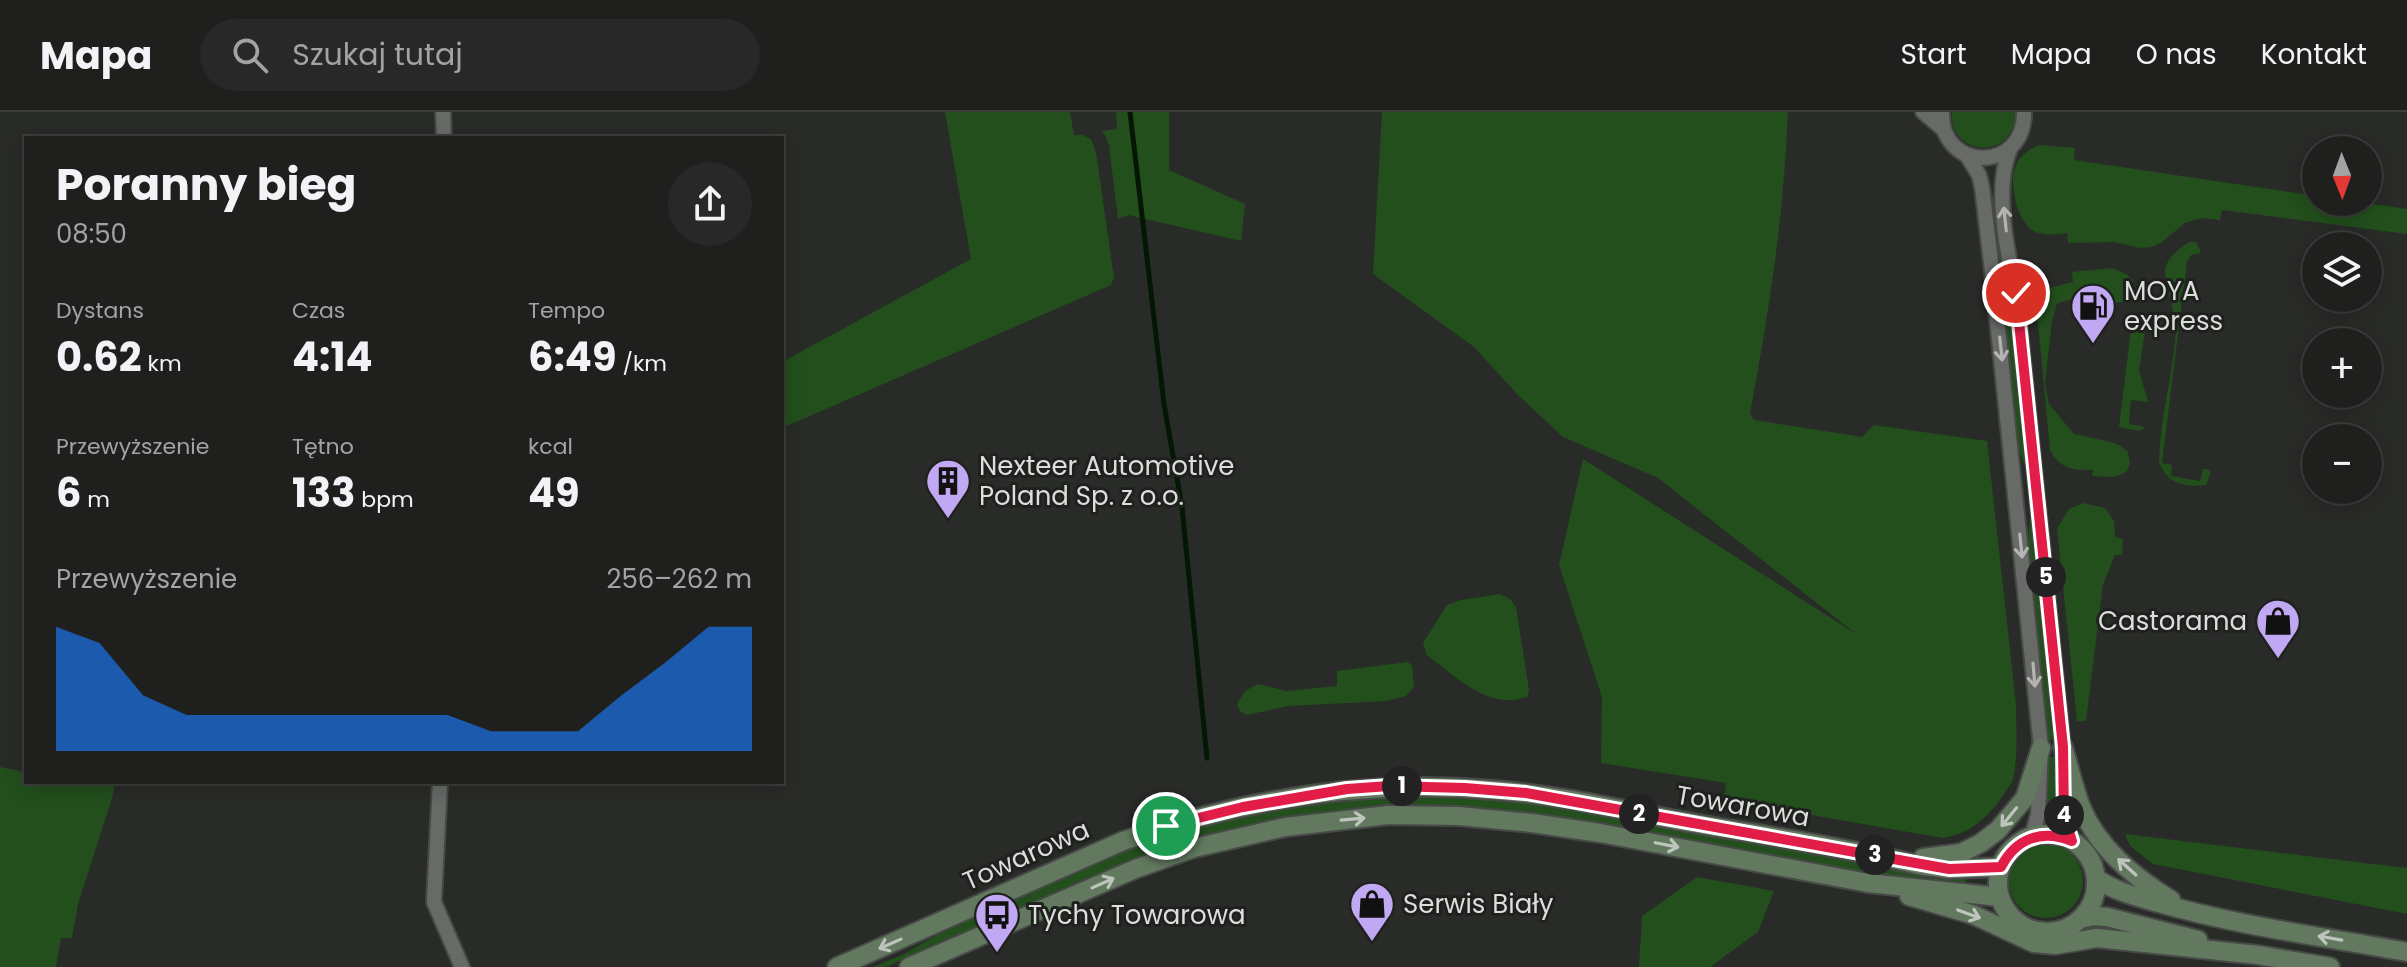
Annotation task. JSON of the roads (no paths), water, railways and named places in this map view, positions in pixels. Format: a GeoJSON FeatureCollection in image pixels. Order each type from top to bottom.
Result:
{"type":"FeatureCollection","features":[{"type":"Feature","properties":{"kind":"street"},"geometry":{"type":"LineString","coordinates":[[443,112],[444,136]]}},
{"type":"Feature","properties":{"kind":"street"},"geometry":{"type":"LineString","coordinates":[[1923,112],[1943,129],[1949,141],[1966,154],[1979,175],[1982,187],[2041,748],[2038,814],[2032,837]]}},
{"type":"Feature","properties":{"kind":"street"},"geometry":{"type":"LineString","coordinates":[[1942,112],[1943,129]]}},
{"type":"Feature","properties":{"kind":"street"},"geometry":{"type":"LineString","coordinates":[[2024,112],[2022,131],[2005,160],[2001,186],[2030,425],[2063,747],[2064,816],[2072,841]]}},
{"type":"Feature","properties":{"kind":"street"},"geometry":{"type":"LineString","coordinates":[[1966,154],[1984,158],[2011,147]]}},
{"type":"Feature","properties":{"kind":"street"},"geometry":{"type":"LineString","coordinates":[[2063,747],[2082,809],[2104,847],[2144,883],[2190,912]]}},
{"type":"Feature","properties":{"kind":"street"},"geometry":{"type":"LineString","coordinates":[[1892,858],[1943,857],[1961,853],[1981,843],[1998,830],[2025,798],[2041,748]]}},
{"type":"Feature","properties":{"kind":"street"},"geometry":{"type":"LineString","coordinates":[[440,784],[434,902],[462,967]]}},
{"type":"Feature","properties":{"kind":"street","name":"Towarowa"},"geometry":{"type":"LineString","coordinates":[[837,967],[1123,841],[1166,826],[1243,807],[1347,789],[1425,786],[1526,793],[1949,869],[2001,867]]}},
{"type":"Feature","properties":{"kind":"street","name":"Towarowa"},"geometry":{"type":"LineString","coordinates":[[909,967],[1135,869],[1194,848],[1285,827],[1388,815],[1459,816],[1532,823],[1868,883],[2000,897]]}},
{"type":"Feature","properties":{"kind":"street"},"geometry":{"type":"LineString","coordinates":[[2046,835],[2072,841],[2092,863],[2096,878],[2090,907],[2069,927],[2055,932],[2041,932],[2015,921],[2000,897],[1998,883],[2001,867],[2013,848],[2032,837],[2046,835]]}},
{"type":"Feature","properties":{"kind":"street"},"geometry":{"type":"LineString","coordinates":[[2096,878],[2140,897],[2190,912],[2407,952]]}},
{"type":"Feature","properties":{"kind":"street"},"geometry":{"type":"LineString","coordinates":[[1868,883],[1974,915],[2034,943],[2055,945],[2097,938],[2258,955],[2330,967]]}},
{"type":"Feature","properties":{"kind":"street"},"geometry":{"type":"LineString","coordinates":[[2080,919],[2107,917],[2258,955]]}},
{"type":"Feature","properties":{"kind":"waterway"},"geometry":{"type":"LineString","coordinates":[[1130,112],[1164,404],[1182,507],[1207,758]]}},
{"type":"Feature","properties":{"kind":"place","name":"MOYA express"},"geometry":{"type":"Point","coordinates":[2093,345]}},
{"type":"Feature","properties":{"kind":"place","name":"Nexteer Automotive Poland Sp. z o.o."},"geometry":{"type":"Point","coordinates":[948,520]}},
{"type":"Feature","properties":{"kind":"place","name":"Castorama"},"geometry":{"type":"Point","coordinates":[2278,660]}},
{"type":"Feature","properties":{"kind":"place","name":"Serwis Biały"},"geometry":{"type":"Point","coordinates":[1372,943]}},
{"type":"Feature","properties":{"kind":"place","name":"Tychy Towarowa"},"geometry":{"type":"Point","coordinates":[997,954]}}]}
